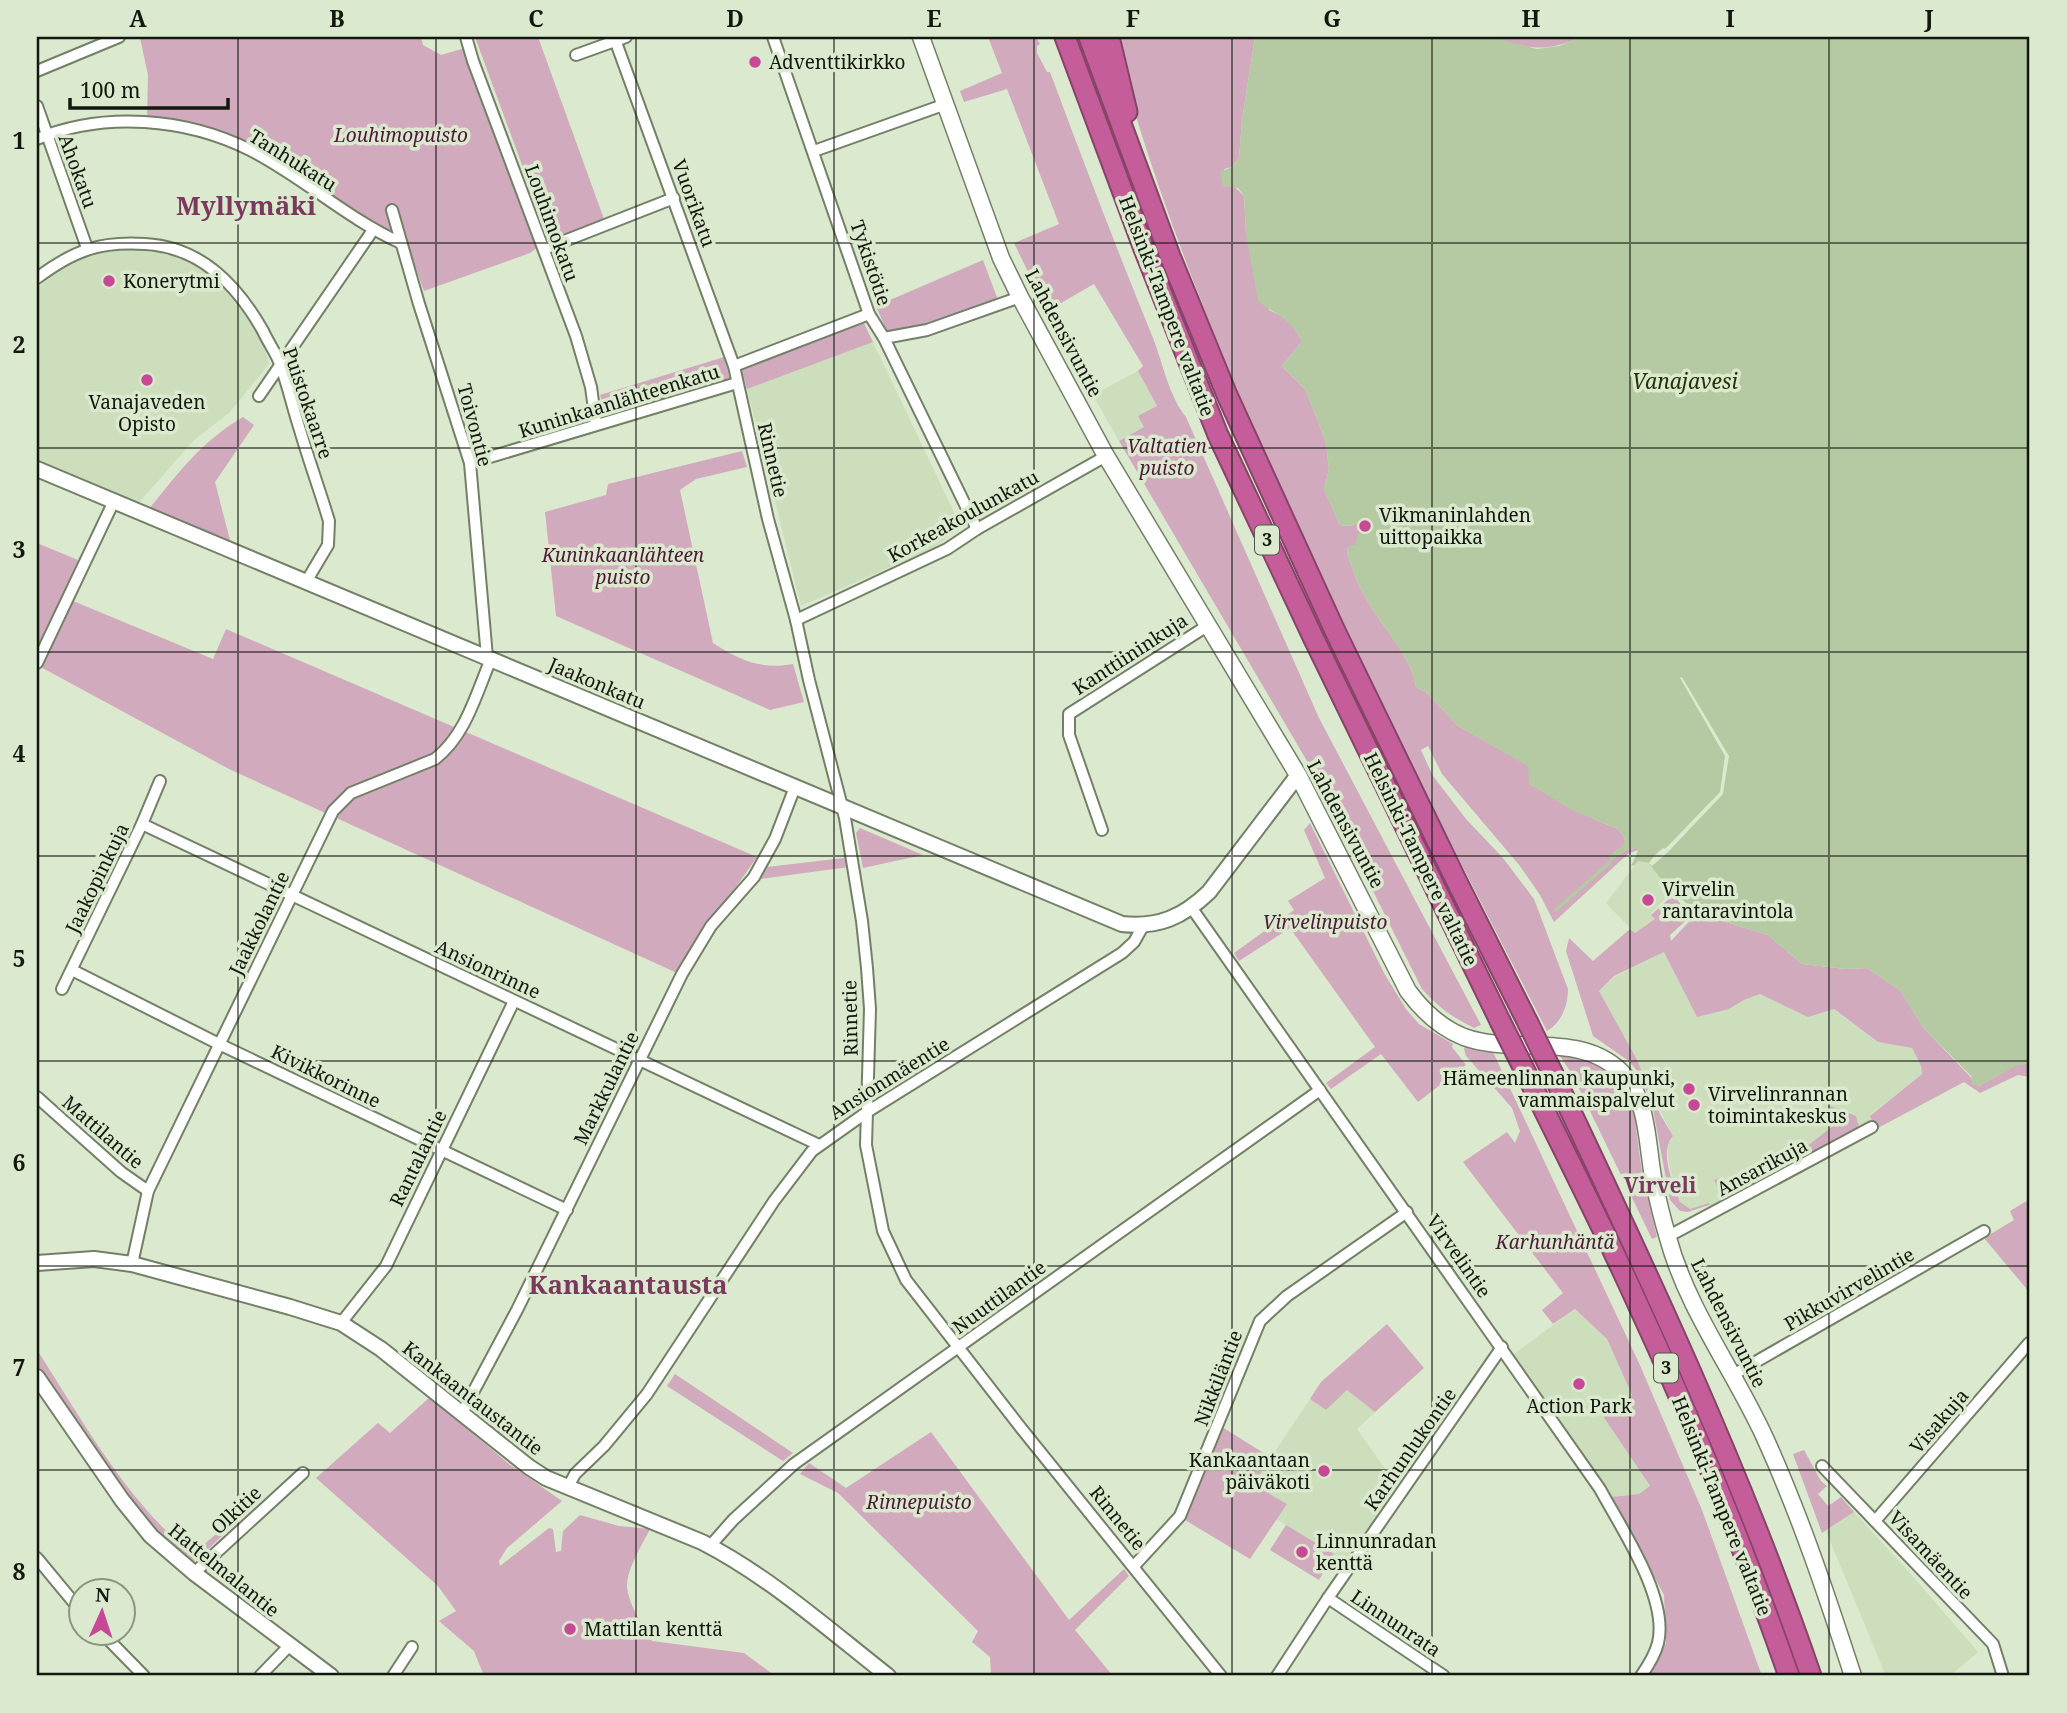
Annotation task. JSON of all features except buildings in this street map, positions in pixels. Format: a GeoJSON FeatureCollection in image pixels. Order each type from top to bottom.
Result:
{"type":"FeatureCollection","features":[{"type":"Feature","properties":{"kind":"highway","name":"Helsinki-Tampere valtatie"},"geometry":{"type":"LineString","coordinates":[[1088,37],[1170,256],[1233,408],[1341,644],[1553,1074],[1649,1277],[1707,1407],[1764,1547],[1811,1676]]}},
{"type":"Feature","properties":{"kind":"highway"},"geometry":{"type":"LineString","coordinates":[[1109,37],[1135,158]]}},
{"type":"Feature","properties":{"kind":"highway","name":"Helsinki-Tampere valtatie"},"geometry":{"type":"LineString","coordinates":[[1065,39],[1144,249],[1219,435],[1313,637],[1630,1286],[1743,1554],[1788,1676]]}},
{"type":"Feature","properties":{"kind":"main road","name":"Lahdensivuntie"},"geometry":{"type":"LineString","coordinates":[[921,37],[1001,258],[1020,297],[1106,456],[1298,775],[1408,991],[1431,1017],[1464,1037],[1480,1041],[1588,1047],[1614,1066],[1638,1097],[1667,1237],[1684,1287],[1764,1436],[1795,1509],[1853,1676]]}},
{"type":"Feature","properties":{"kind":"street"},"geometry":{"type":"LineString","coordinates":[[37,71],[120,37]]}},
{"type":"Feature","properties":{"kind":"street","name":"Louhimokatu"},"geometry":{"type":"LineString","coordinates":[[466,37],[580,349],[591,387],[596,424]]}},
{"type":"Feature","properties":{"kind":"street","name":"Tykistötie"},"geometry":{"type":"LineString","coordinates":[[773,37],[869,314],[884,338],[977,529]]}},
{"type":"Feature","properties":{"kind":"street"},"geometry":{"type":"LineString","coordinates":[[576,55],[619,38]]}},
{"type":"Feature","properties":{"kind":"street","name":"Vuorikatu"},"geometry":{"type":"LineString","coordinates":[[619,38],[734,366],[737,383]]}},
{"type":"Feature","properties":{"kind":"street"},"geometry":{"type":"LineString","coordinates":[[814,151],[946,104]]}},
{"type":"Feature","properties":{"kind":"street","name":"Ahokatu"},"geometry":{"type":"LineString","coordinates":[[37,106],[42,137],[87,248]]}},
{"type":"Feature","properties":{"kind":"street","name":"Tanhukatu"},"geometry":{"type":"LineString","coordinates":[[42,137],[97,125],[138,122],[180,126],[250,150],[373,230],[401,243]]}},
{"type":"Feature","properties":{"kind":"street"},"geometry":{"type":"LineString","coordinates":[[544,249],[674,198]]}},
{"type":"Feature","properties":{"kind":"street","name":"Toivontie"},"geometry":{"type":"LineString","coordinates":[[392,210],[470,463],[489,658]]}},
{"type":"Feature","properties":{"kind":"street"},"geometry":{"type":"LineString","coordinates":[[258,396],[373,230]]}},
{"type":"Feature","properties":{"kind":"street","name":"Puistokaarre"},"geometry":{"type":"LineString","coordinates":[[37,278],[67,257],[87,248],[118,244],[158,244],[202,261],[228,282],[248,306],[280,364],[329,521],[328,545],[306,582]]}},
{"type":"Feature","properties":{"kind":"street"},"geometry":{"type":"LineString","coordinates":[[884,338],[927,330],[1020,297]]}},
{"type":"Feature","properties":{"kind":"street","name":"Kuninkaanlähteenkatu"},"geometry":{"type":"LineString","coordinates":[[734,366],[869,314]]}},
{"type":"Feature","properties":{"kind":"street","name":"Kuninkaanlähteenkatu"},"geometry":{"type":"LineString","coordinates":[[470,463],[737,383]]}},
{"type":"Feature","properties":{"kind":"street","name":"Rinnetie"},"geometry":{"type":"LineString","coordinates":[[737,383],[768,519],[845,818],[853,861],[870,1009],[866,1145],[883,1231],[906,1280],[1222,1676]]}},
{"type":"Feature","properties":{"kind":"street","name":"Korkeakoulunkatu"},"geometry":{"type":"LineString","coordinates":[[796,620],[947,549],[977,529],[1106,456]]}},
{"type":"Feature","properties":{"kind":"street","name":"Jaakonkatu"},"geometry":{"type":"LineString","coordinates":[[37,469],[1118,923],[1143,926]]}},
{"type":"Feature","properties":{"kind":"street"},"geometry":{"type":"LineString","coordinates":[[37,663],[114,502]]}},
{"type":"Feature","properties":{"kind":"street","name":"Kanttiininkuja"},"geometry":{"type":"LineString","coordinates":[[1102,830],[1069,735],[1069,714],[1207,626]]}},
{"type":"Feature","properties":{"kind":"street","name":"Jaakkolantie"},"geometry":{"type":"LineString","coordinates":[[132,1264],[148,1191],[333,811],[351,793],[435,759],[456,739],[489,658]]}},
{"type":"Feature","properties":{"kind":"street"},"geometry":{"type":"LineString","coordinates":[[1143,926],[1166,921],[1191,907],[1209,892],[1298,775]]}},
{"type":"Feature","properties":{"kind":"street","name":"Jaakopinkuja"},"geometry":{"type":"LineString","coordinates":[[62,989],[160,782]]}},
{"type":"Feature","properties":{"kind":"street","name":"Markkulantie"},"geometry":{"type":"LineString","coordinates":[[462,1413],[479,1385],[567,1210],[682,974],[711,926],[754,877],[775,839],[795,787]]}},
{"type":"Feature","properties":{"kind":"street","name":"Ansionrinne"},"geometry":{"type":"LineString","coordinates":[[142,824],[819,1145]]}},
{"type":"Feature","properties":{"kind":"street","name":"Virvelintie"},"geometry":{"type":"LineString","coordinates":[[1191,907],[1590,1472],[1644,1570],[1659,1610],[1658,1643],[1641,1676]]}},
{"type":"Feature","properties":{"kind":"street","name":"Ansionmäentie"},"geometry":{"type":"LineString","coordinates":[[568,1486],[575,1474],[604,1446],[647,1394],[774,1201],[811,1151],[867,1112],[1122,953],[1134,942],[1143,926]]}},
{"type":"Feature","properties":{"kind":"street","name":"Kivikkorinne"},"geometry":{"type":"LineString","coordinates":[[72,970],[219,1044],[567,1210]]}},
{"type":"Feature","properties":{"kind":"street","name":"Rantalantie"},"geometry":{"type":"LineString","coordinates":[[341,1324],[386,1266],[514,1001]]}},
{"type":"Feature","properties":{"kind":"street","name":"Nuuttilantie"},"geometry":{"type":"LineString","coordinates":[[710,1546],[733,1520],[794,1464],[1320,1090]]}},
{"type":"Feature","properties":{"kind":"street","name":"Mattilantie"},"geometry":{"type":"LineString","coordinates":[[37,1097],[121,1172],[148,1191]]}},
{"type":"Feature","properties":{"kind":"street","name":"Ansarikuja"},"geometry":{"type":"LineString","coordinates":[[1667,1237],[1872,1127]]}},
{"type":"Feature","properties":{"kind":"street","name":"Nikkiläntie"},"geometry":{"type":"LineString","coordinates":[[1134,1566],[1180,1516],[1260,1321],[1287,1296],[1407,1212]]}},
{"type":"Feature","properties":{"kind":"street","name":"Pikkuvirvelintie"},"geometry":{"type":"LineString","coordinates":[[1731,1376],[1984,1231]]}},
{"type":"Feature","properties":{"kind":"street","name":"Kankaantaustantie"},"geometry":{"type":"LineString","coordinates":[[37,1263],[94,1259],[132,1264],[318,1315],[341,1324],[380,1349],[546,1478],[710,1546],[764,1579],[888,1676]]}},
{"type":"Feature","properties":{"kind":"street","name":"Visakuja"},"geometry":{"type":"LineString","coordinates":[[1875,1521],[2029,1343]]}},
{"type":"Feature","properties":{"kind":"street","name":"Karhunlukontie"},"geometry":{"type":"LineString","coordinates":[[1277,1676],[1502,1348]]}},
{"type":"Feature","properties":{"kind":"street","name":"Hattelmalantie"},"geometry":{"type":"LineString","coordinates":[[37,1377],[122,1500],[151,1536],[194,1573],[331,1676]]}},
{"type":"Feature","properties":{"kind":"street","name":"Visamäentie"},"geometry":{"type":"LineString","coordinates":[[1822,1466],[1993,1644],[2003,1676]]}},
{"type":"Feature","properties":{"kind":"street","name":"Olkitie"},"geometry":{"type":"LineString","coordinates":[[194,1573],[303,1473]]}},
{"type":"Feature","properties":{"kind":"street"},"geometry":{"type":"LineString","coordinates":[[37,1558],[66,1593]]}},
{"type":"Feature","properties":{"kind":"street","name":"Linnunrata"},"geometry":{"type":"LineString","coordinates":[[1328,1598],[1444,1676]]}},
{"type":"Feature","properties":{"kind":"street"},"geometry":{"type":"LineString","coordinates":[[113,1646],[144,1676]]}},
{"type":"Feature","properties":{"kind":"street"},"geometry":{"type":"LineString","coordinates":[[260,1676],[289,1646]]}},
{"type":"Feature","properties":{"kind":"street"},"geometry":{"type":"LineString","coordinates":[[393,1676],[412,1647]]}},
{"type":"Feature","properties":{"kind":"shaded area","name":"Vanajaveden Opisto"},"geometry":{"type":"Polygon","coordinates":[[[139,249],[181,257],[214,275],[245,311],[265,348],[269,364],[229,413],[193,441],[137,505],[37,462],[37,288],[70,262],[89,254],[139,249]]]}},
{"type":"Feature","properties":{"kind":"shaded area"},"geometry":{"type":"Polygon","coordinates":[[[873,342],[961,527],[934,548],[801,606],[747,389],[873,342]]]}},
{"type":"Feature","properties":{"kind":"shaded area"},"geometry":{"type":"Polygon","coordinates":[[[1138,371],[1157,406],[1144,427],[1119,441],[1093,395],[1138,371]]]}},
{"type":"Feature","properties":{"kind":"shaded area"},"geometry":{"type":"Polygon","coordinates":[[[1638,861],[1649,863],[1671,889],[1670,894],[1651,913],[1655,919],[1635,933],[1606,903],[1638,861]]]}},
{"type":"Feature","properties":{"kind":"shaded area"},"geometry":{"type":"Polygon","coordinates":[[[1664,952],[1729,1009],[1760,994],[1784,1004],[1833,1009],[1878,1042],[1912,1048],[1922,1074],[1870,1115],[1876,1129],[1714,1218],[1708,1203],[1686,1208],[1680,1202],[1669,1165],[1667,1146],[1673,1136],[1599,991],[1614,977],[1664,952]]]}},
{"type":"Feature","properties":{"kind":"shaded area"},"geometry":{"type":"Polygon","coordinates":[[[1575,1309],[1607,1339],[1632,1395],[1603,1415],[1650,1487],[1640,1494],[1612,1497],[1514,1354],[1575,1309]]]}},
{"type":"Feature","properties":{"kind":"shaded area","name":"Kankaantaan päiväkoti"},"geometry":{"type":"Polygon","coordinates":[[[1347,1390],[1375,1412],[1357,1429],[1397,1486],[1346,1562],[1276,1519],[1287,1504],[1253,1485],[1310,1399],[1326,1410],[1347,1390]]]}},
{"type":"Feature","properties":{"kind":"shaded area"},"geometry":{"type":"Polygon","coordinates":[[[1854,1512],[1978,1652],[1950,1676],[1886,1676],[1826,1531],[1854,1512]]]}},
{"type":"Feature","properties":{"kind":"green space","name":"Louhimopuisto"},"geometry":{"type":"Polygon","coordinates":[[[421,37],[423,45],[441,55],[465,48],[538,247],[530,253],[424,291],[406,241],[359,216],[291,168],[249,143],[147,119],[148,75],[140,38],[421,37]]]}},
{"type":"Feature","properties":{"kind":"green space"},"geometry":{"type":"Polygon","coordinates":[[[475,37],[538,37],[604,219],[550,241],[475,37]]]}},
{"type":"Feature","properties":{"kind":"green space","name":"Valtatien puisto"},"geometry":{"type":"Polygon","coordinates":[[[988,37],[1036,37],[1040,44],[1037,46],[1037,53],[1047,72],[1050,72],[1175,399],[1186,417],[1319,718],[1481,1025],[1474,1028],[1459,1020],[1422,989],[1314,773],[1119,441],[1144,427],[1138,416],[1157,406],[1138,371],[1143,366],[1094,284],[1047,311],[1014,243],[1059,224],[1007,89],[964,102],[960,91],[1002,73],[988,37]]]}},
{"type":"Feature","properties":{"kind":"green space"},"geometry":{"type":"Polygon","coordinates":[[[1116,37],[1255,37],[1239,158],[1232,167],[1224,169],[1244,196],[1246,234],[1269,310],[1289,322],[1302,341],[1282,366],[1305,389],[1326,444],[1329,469],[1324,489],[1340,525],[1349,526],[1367,520],[1371,527],[1362,534],[1356,545],[1348,547],[1347,552],[1365,598],[1403,654],[1414,676],[1416,687],[1426,692],[1458,726],[1529,766],[1529,784],[1618,829],[1625,843],[1614,852],[1609,862],[1626,850],[1638,850],[1629,853],[1554,922],[1520,866],[1442,774],[1428,746],[1421,750],[1433,776],[1534,899],[1568,989],[1563,1013],[1557,1023],[1547,1031],[1322,583],[1241,399],[1203,306],[1146,149],[1116,37]]]}},
{"type":"Feature","properties":{"kind":"green space"},"geometry":{"type":"Polygon","coordinates":[[[1491,37],[1582,37],[1536,48],[1491,37]]]}},
{"type":"Feature","properties":{"kind":"green space"},"geometry":{"type":"Polygon","coordinates":[[[983,260],[998,300],[933,323],[887,332],[876,306],[983,260]]]}},
{"type":"Feature","properties":{"kind":"green space"},"geometry":{"type":"Polygon","coordinates":[[[863,321],[873,342],[747,389],[741,368],[863,321]]]}},
{"type":"Feature","properties":{"kind":"green space"},"geometry":{"type":"Polygon","coordinates":[[[724,357],[730,380],[606,416],[600,395],[724,357]]]}},
{"type":"Feature","properties":{"kind":"green space"},"geometry":{"type":"Polygon","coordinates":[[[243,417],[254,425],[215,482],[230,540],[149,509],[203,447],[243,417]]]}},
{"type":"Feature","properties":{"kind":"green space","name":"Kuninkaanlähteen puisto"},"geometry":{"type":"Polygon","coordinates":[[[742,451],[747,467],[696,479],[680,490],[713,643],[751,662],[771,666],[793,664],[804,702],[770,710],[556,616],[545,512],[606,495],[608,484],[742,451]]]}},
{"type":"Feature","properties":{"kind":"green space"},"geometry":{"type":"Polygon","coordinates":[[[37,543],[78,560],[63,596],[73,601],[213,659],[226,629],[757,857],[675,972],[229,769],[37,665],[37,543]]]}},
{"type":"Feature","properties":{"kind":"green space","name":"Virvelinpuisto"},"geometry":{"type":"Polygon","coordinates":[[[1310,823],[1384,973],[1406,1009],[1419,1024],[1453,1044],[1452,1047],[1466,1065],[1418,1102],[1381,1054],[1331,1089],[1326,1083],[1375,1047],[1290,928],[1239,961],[1234,953],[1294,910],[1288,901],[1325,878],[1304,830],[1310,823]]]}},
{"type":"Feature","properties":{"kind":"green space"},"geometry":{"type":"Polygon","coordinates":[[[860,828],[923,855],[863,868],[856,833],[860,828]]]}},
{"type":"Feature","properties":{"kind":"green space"},"geometry":{"type":"Polygon","coordinates":[[[844,858],[849,867],[761,879],[767,867],[844,858]]]}},
{"type":"Feature","properties":{"kind":"green space"},"geometry":{"type":"Polygon","coordinates":[[[1673,895],[1691,916],[1670,935],[1671,941],[1697,913],[1768,935],[1802,964],[1846,969],[1867,968],[1900,990],[1923,1027],[1979,1086],[2016,1065],[2029,1063],[2030,1077],[2018,1075],[1980,1093],[1964,1082],[1876,1129],[1870,1116],[1922,1074],[1912,1048],[1878,1042],[1834,1009],[1808,1017],[1760,994],[1729,1009],[1697,1017],[1664,952],[1614,976],[1599,991],[1636,1058],[1660,1114],[1673,1136],[1669,1143],[1667,1159],[1680,1202],[1690,1209],[1709,1203],[1688,1212],[1680,1211],[1670,1200],[1652,1104],[1638,1072],[1629,1061],[1593,1036],[1566,951],[1569,938],[1593,961],[1630,929],[1635,933],[1655,919],[1651,915],[1673,895]]]}},
{"type":"Feature","properties":{"kind":"green space","name":"Karhunhäntä"},"geometry":{"type":"Polygon","coordinates":[[[1466,1045],[1493,1052],[1639,1363],[1702,1510],[1762,1676],[1648,1676],[1666,1643],[1664,1595],[1612,1497],[1639,1494],[1650,1486],[1603,1416],[1632,1395],[1607,1339],[1575,1309],[1553,1324],[1542,1310],[1563,1293],[1463,1162],[1507,1132],[1515,1143],[1520,1131],[1512,1108],[1466,1056],[1466,1045]]]}},
{"type":"Feature","properties":{"kind":"green space"},"geometry":{"type":"Polygon","coordinates":[[[1558,1053],[1595,1062],[1608,1072],[1629,1097],[1657,1237],[1652,1239],[1572,1074],[1558,1053]]]}},
{"type":"Feature","properties":{"kind":"green space"},"geometry":{"type":"Polygon","coordinates":[[[1830,1106],[1856,1116],[1859,1127],[1794,1165],[1787,1148],[1801,1151],[1837,1123],[1829,1110],[1830,1106]]]}},
{"type":"Feature","properties":{"kind":"green space"},"geometry":{"type":"Polygon","coordinates":[[[1779,1150],[1787,1164],[1725,1199],[1714,1180],[1719,1178],[1728,1188],[1742,1176],[1755,1173],[1779,1150]]]}},
{"type":"Feature","properties":{"kind":"green space"},"geometry":{"type":"Polygon","coordinates":[[[2030,1199],[2030,1293],[1984,1238],[2014,1220],[2010,1211],[2030,1199]]]}},
{"type":"Feature","properties":{"kind":"green space"},"geometry":{"type":"Polygon","coordinates":[[[1387,1324],[1424,1368],[1375,1412],[1347,1390],[1326,1410],[1310,1399],[1321,1382],[1387,1324]]]}},
{"type":"Feature","properties":{"kind":"green space"},"geometry":{"type":"Polygon","coordinates":[[[37,1350],[124,1483],[189,1552],[200,1548],[226,1525],[227,1531],[199,1558],[194,1561],[183,1558],[149,1524],[111,1477],[37,1366],[37,1350]]]}},
{"type":"Feature","properties":{"kind":"green space"},"geometry":{"type":"Polygon","coordinates":[[[675,1374],[793,1453],[783,1461],[667,1386],[675,1374]]]}},
{"type":"Feature","properties":{"kind":"green space"},"geometry":{"type":"Polygon","coordinates":[[[430,1397],[509,1464],[562,1501],[507,1548],[499,1561],[500,1566],[549,1528],[553,1529],[556,1552],[561,1551],[563,1531],[580,1515],[619,1526],[650,1529],[633,1564],[627,1585],[640,1622],[652,1641],[744,1653],[775,1676],[484,1676],[474,1651],[439,1621],[456,1611],[438,1586],[316,1478],[378,1423],[390,1433],[430,1397]]]}},
{"type":"Feature","properties":{"kind":"green space"},"geometry":{"type":"Polygon","coordinates":[[[1222,1427],[1270,1457],[1254,1485],[1287,1504],[1250,1559],[1185,1520],[1222,1427]]]}},
{"type":"Feature","properties":{"kind":"green space","name":"Rinnepuisto"},"geometry":{"type":"Polygon","coordinates":[[[931,1432],[1069,1620],[1124,1569],[1129,1576],[1075,1630],[1113,1676],[991,1676],[990,1657],[972,1642],[978,1631],[838,1493],[800,1474],[809,1463],[846,1488],[931,1432]]]}},
{"type":"Feature","properties":{"kind":"green space"},"geometry":{"type":"Polygon","coordinates":[[[1804,1450],[1821,1481],[1827,1486],[1818,1494],[1828,1506],[1841,1497],[1854,1512],[1822,1533],[1793,1454],[1804,1450]]]}},
{"type":"Feature","properties":{"kind":"green space","name":"Linnunradan kenttä"},"geometry":{"type":"Polygon","coordinates":[[[1286,1525],[1334,1554],[1319,1580],[1270,1550],[1286,1525]]]}},
{"type":"Feature","properties":{"kind":"water","name":"Vanajavesi"},"geometry":{"type":"Polygon","coordinates":[[[1255,37],[1491,37],[1537,49],[1559,46],[1582,37],[2030,37],[2030,1063],[2016,1066],[1979,1086],[1971,1084],[1972,1077],[1923,1027],[1900,990],[1867,968],[1846,969],[1802,964],[1768,935],[1697,913],[1663,882],[1649,863],[1638,861],[1631,866],[1638,851],[1636,848],[1626,850],[1609,863],[1610,856],[1625,843],[1618,829],[1572,810],[1529,784],[1528,766],[1458,726],[1426,692],[1416,687],[1409,665],[1363,594],[1348,557],[1348,547],[1356,544],[1359,533],[1369,531],[1371,527],[1367,520],[1349,526],[1340,525],[1324,489],[1329,469],[1326,444],[1319,424],[1305,389],[1282,366],[1302,341],[1288,322],[1258,301],[1246,234],[1244,196],[1238,188],[1223,186],[1220,172],[1232,167],[1239,158],[1255,37]]]}},
{"type":"Feature","properties":{"kind":"pier"},"geometry":{"type":"Polygon","coordinates":[[[1682,677],[1729,756],[1723,794],[1652,866],[1649,863],[1654,856],[1665,849],[1720,792],[1725,756],[1680,678],[1682,677]]]}},
{"type":"Feature","properties":{"kind":"waterway"},"geometry":{"type":"LineString","coordinates":[[1556,910],[1609,863]]}},
{"type":"Feature","properties":{"kind":"place","name":"Adventtikirkko"},"geometry":{"type":"Point","coordinates":[755,62]}},
{"type":"Feature","properties":{"kind":"place","name":"Konerytmi"},"geometry":{"type":"Point","coordinates":[109,281]}},
{"type":"Feature","properties":{"kind":"place","name":"Vanajaveden Opisto"},"geometry":{"type":"Point","coordinates":[147,380]}},
{"type":"Feature","properties":{"kind":"place","name":"Vikmaninlahden uittopaikka"},"geometry":{"type":"Point","coordinates":[1365,526]}},
{"type":"Feature","properties":{"kind":"place","name":"Virvelin rantaravintola"},"geometry":{"type":"Point","coordinates":[1648,900]}},
{"type":"Feature","properties":{"kind":"place","name":"Hämeenlinnan kaupunki, vammaispalvelut"},"geometry":{"type":"Point","coordinates":[1689,1089]}},
{"type":"Feature","properties":{"kind":"place","name":"Virvelinrannan toimintakeskus"},"geometry":{"type":"Point","coordinates":[1694,1105]}},
{"type":"Feature","properties":{"kind":"place","name":"Action Park"},"geometry":{"type":"Point","coordinates":[1579,1384]}},
{"type":"Feature","properties":{"kind":"place","name":"Kankaantaan päiväkoti"},"geometry":{"type":"Point","coordinates":[1324,1471]}},
{"type":"Feature","properties":{"kind":"place","name":"Linnunradan kenttä"},"geometry":{"type":"Point","coordinates":[1302,1552]}},
{"type":"Feature","properties":{"kind":"place","name":"Mattilan kenttä"},"geometry":{"type":"Point","coordinates":[570,1629]}},
{"type":"Feature","properties":{"kind":"district","name":"Myllymäki"},"geometry":{"type":"Point","coordinates":[246,206]}},
{"type":"Feature","properties":{"kind":"district","name":"Virveli"},"geometry":{"type":"Point","coordinates":[1660,1186]}},
{"type":"Feature","properties":{"kind":"district","name":"Kankaantausta"},"geometry":{"type":"Point","coordinates":[628,1285]}}]}
